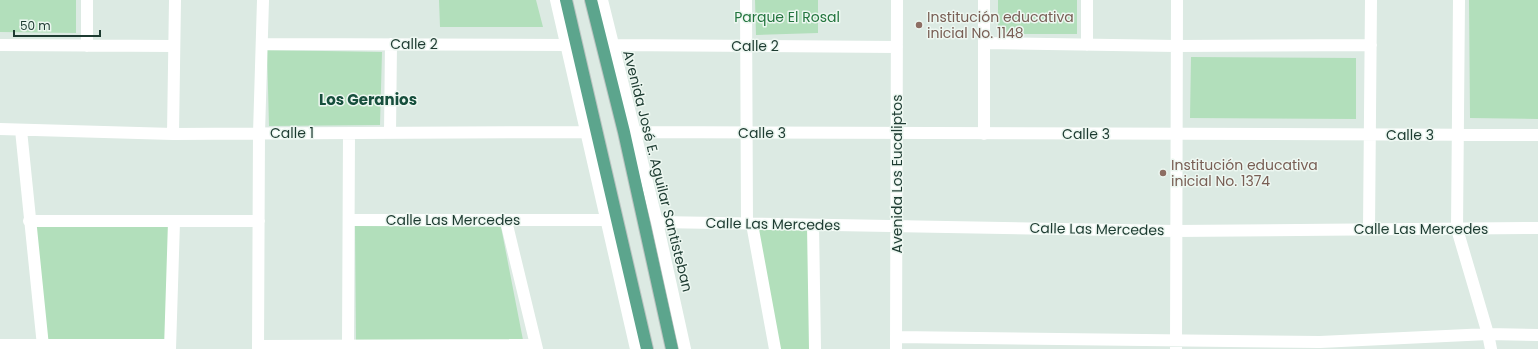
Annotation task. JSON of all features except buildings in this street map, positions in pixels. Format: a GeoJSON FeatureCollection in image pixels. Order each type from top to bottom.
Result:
{"type":"FeatureCollection","features":[{"type":"Feature","properties":{"kind":"main road"},"geometry":{"type":"LineString","coordinates":[[566,0],[647,349]]}},
{"type":"Feature","properties":{"kind":"main road","name":"Avenida José E. Aguilar Santisteban"},"geometry":{"type":"LineString","coordinates":[[590,0],[627,147],[672,349]]}},
{"type":"Feature","properties":{"kind":"street"},"geometry":{"type":"LineString","coordinates":[[87,0],[87,46]]}},
{"type":"Feature","properties":{"kind":"street"},"geometry":{"type":"LineString","coordinates":[[173,134],[175,0]]}},
{"type":"Feature","properties":{"kind":"street"},"geometry":{"type":"LineString","coordinates":[[263,0],[259,133],[258,348],[348,346],[536,347],[506,221]]}},
{"type":"Feature","properties":{"kind":"street"},"geometry":{"type":"LineString","coordinates":[[556,0],[605,220],[636,349]]}},
{"type":"Feature","properties":{"kind":"street","name":"Avenida José E. Aguilar Santisteban"},"geometry":{"type":"LineString","coordinates":[[602,0],[657,222],[685,349]]}},
{"type":"Feature","properties":{"kind":"street"},"geometry":{"type":"LineString","coordinates":[[746,0],[746,133],[750,224],[775,349]]}},
{"type":"Feature","properties":{"kind":"street","name":"Avenida Los Eucaliptos"},"geometry":{"type":"LineString","coordinates":[[896,343],[897,0]]}},
{"type":"Feature","properties":{"kind":"street"},"geometry":{"type":"LineString","coordinates":[[984,0],[984,134]]}},
{"type":"Feature","properties":{"kind":"street"},"geometry":{"type":"LineString","coordinates":[[1087,0],[1087,45]]}},
{"type":"Feature","properties":{"kind":"street"},"geometry":{"type":"LineString","coordinates":[[1175,345],[1177,0]]}},
{"type":"Feature","properties":{"kind":"street"},"geometry":{"type":"LineString","coordinates":[[1369,229],[1371,0]]}},
{"type":"Feature","properties":{"kind":"street"},"geometry":{"type":"LineString","coordinates":[[1459,0],[1458,229],[1491,349]]}},
{"type":"Feature","properties":{"kind":"street"},"geometry":{"type":"LineString","coordinates":[[984,43],[1176,46],[1371,45]]}},
{"type":"Feature","properties":{"kind":"street","name":"Calle 2"},"geometry":{"type":"LineString","coordinates":[[262,44],[566,45]]}},
{"type":"Feature","properties":{"kind":"street"},"geometry":{"type":"LineString","coordinates":[[390,44],[390,133]]}},
{"type":"Feature","properties":{"kind":"street"},"geometry":{"type":"LineString","coordinates":[[0,45],[174,46]]}},
{"type":"Feature","properties":{"kind":"street","name":"Calle 2"},"geometry":{"type":"LineString","coordinates":[[612,45],[897,47]]}},
{"type":"Feature","properties":{"kind":"street","name":"Calle 1"},"geometry":{"type":"LineString","coordinates":[[0,129],[173,134],[585,132]]}},
{"type":"Feature","properties":{"kind":"street"},"geometry":{"type":"LineString","coordinates":[[21,130],[29,221],[43,346]]}},
{"type":"Feature","properties":{"kind":"street","name":"Calle 3"},"geometry":{"type":"LineString","coordinates":[[634,132],[1538,135]]}},
{"type":"Feature","properties":{"kind":"street"},"geometry":{"type":"LineString","coordinates":[[348,346],[349,133]]}},
{"type":"Feature","properties":{"kind":"street","name":"Calle Las Mercedes"},"geometry":{"type":"LineString","coordinates":[[349,220],[605,220]]}},
{"type":"Feature","properties":{"kind":"street"},"geometry":{"type":"LineString","coordinates":[[29,221],[259,221]]}},
{"type":"Feature","properties":{"kind":"street"},"geometry":{"type":"LineString","coordinates":[[0,345],[170,347],[174,222]]}},
{"type":"Feature","properties":{"kind":"street","name":"Calle Las Mercedes"},"geometry":{"type":"LineString","coordinates":[[657,222],[1175,231],[1538,228]]}},
{"type":"Feature","properties":{"kind":"street"},"geometry":{"type":"LineString","coordinates":[[813,224],[814,349]]}},
{"type":"Feature","properties":{"kind":"street"},"geometry":{"type":"LineString","coordinates":[[896,343],[1175,345],[1320,342],[1372,344],[1488,334],[1538,335]]}},
{"type":"Feature","properties":{"kind":"green space"},"geometry":{"type":"Polygon","coordinates":[[[0,0],[76,0],[76,33],[0,32],[0,0]]]}},
{"type":"Feature","properties":{"kind":"green space"},"geometry":{"type":"Polygon","coordinates":[[[439,0],[536,0],[543,27],[440,27],[439,0]]]}},
{"type":"Feature","properties":{"kind":"green space","name":"Parque El Rosal"},"geometry":{"type":"Polygon","coordinates":[[[755,0],[818,0],[818,33],[756,35],[755,0]]]}},
{"type":"Feature","properties":{"kind":"green space"},"geometry":{"type":"Polygon","coordinates":[[[998,0],[1077,0],[1077,34],[998,34],[998,0]]]}},
{"type":"Feature","properties":{"kind":"green space"},"geometry":{"type":"Polygon","coordinates":[[[1469,0],[1538,0],[1538,119],[1470,118],[1469,0]]]}},
{"type":"Feature","properties":{"kind":"green space"},"geometry":{"type":"Polygon","coordinates":[[[267,50],[382,52],[380,125],[269,126],[267,50]]]}},
{"type":"Feature","properties":{"kind":"green space"},"geometry":{"type":"Polygon","coordinates":[[[1191,57],[1356,58],[1356,119],[1190,118],[1191,57]]]}},
{"type":"Feature","properties":{"kind":"green space"},"geometry":{"type":"Polygon","coordinates":[[[29,221],[174,222],[170,345],[43,346],[29,221]]]}},
{"type":"Feature","properties":{"kind":"green space"},"geometry":{"type":"Polygon","coordinates":[[[355,226],[501,227],[523,340],[356,341],[355,226]]]}},
{"type":"Feature","properties":{"kind":"green space"},"geometry":{"type":"Polygon","coordinates":[[[757,227],[813,229],[810,349],[779,349],[757,227]]]}},
{"type":"Feature","properties":{"kind":"place","name":"Institución educativa inicial No. 1148"},"geometry":{"type":"Point","coordinates":[919,25]}},
{"type":"Feature","properties":{"kind":"place","name":"Institución educativa inicial No. 1374"},"geometry":{"type":"Point","coordinates":[1163,173]}},
{"type":"Feature","properties":{"kind":"district","name":"Los Geranios"},"geometry":{"type":"Point","coordinates":[368,99]}}]}
